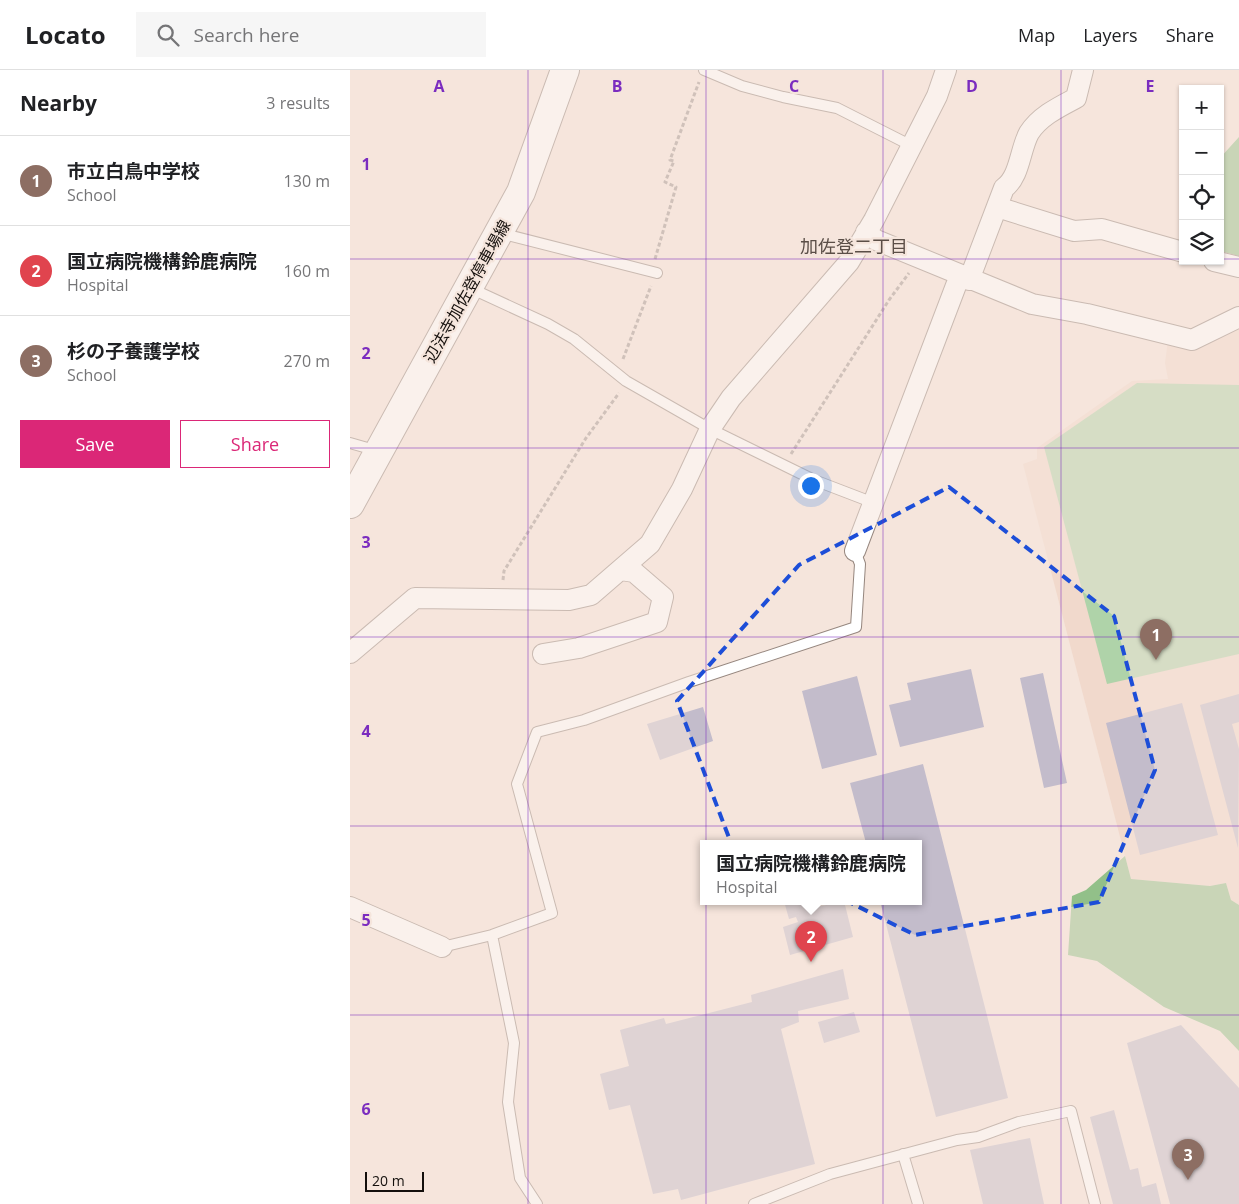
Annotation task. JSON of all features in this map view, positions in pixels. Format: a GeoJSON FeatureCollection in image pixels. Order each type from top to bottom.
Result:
{"type":"FeatureCollection","features":[{"type":"Feature","properties":{"kind":"main road","name":"辺法寺加佐登停車場線"},"geometry":{"type":"LineString","coordinates":[[350,504],[521,192],[565,70]]}},
{"type":"Feature","properties":{"kind":"street"},"geometry":{"type":"LineString","coordinates":[[354,643],[415,598],[569,600],[591,596],[650,544],[666,519],[710,430],[731,398],[849,262],[937,96],[946,70]]}},
{"type":"Feature","properties":{"kind":"street"},"geometry":{"type":"LineString","coordinates":[[855,551],[964,278],[1004,188],[1014,175],[1030,131],[1047,114],[1076,98],[1083,70]]}},
{"type":"Feature","properties":{"kind":"street"},"geometry":{"type":"LineString","coordinates":[[997,206],[1074,231],[1102,229],[1179,251]]}},
{"type":"Feature","properties":{"kind":"street"},"geometry":{"type":"LineString","coordinates":[[866,232],[876,240],[964,278],[1032,304],[1086,314],[1192,340],[1239,317]]}},
{"type":"Feature","properties":{"kind":"street"},"geometry":{"type":"LineString","coordinates":[[1224,263],[1239,267]]}},
{"type":"Feature","properties":{"kind":"street"},"geometry":{"type":"LineString","coordinates":[[543,654],[579,648],[657,622],[663,597],[634,572],[621,570]]}},
{"type":"Feature","properties":{"kind":"street"},"geometry":{"type":"LineString","coordinates":[[350,907],[442,947]]}},
{"type":"Feature","properties":{"kind":"lane"},"geometry":{"type":"LineString","coordinates":[[706,73],[742,86],[783,97],[837,108],[910,145]]}},
{"type":"Feature","properties":{"kind":"lane"},"geometry":{"type":"LineString","coordinates":[[500,233],[654,272]]}},
{"type":"Feature","properties":{"kind":"lane"},"geometry":{"type":"LineString","coordinates":[[470,288],[548,324],[574,339],[621,378],[710,430],[814,480],[874,502]]}},
{"type":"Feature","properties":{"kind":"lane"},"geometry":{"type":"LineString","coordinates":[[350,443],[378,452]]}},
{"type":"Feature","properties":{"kind":"lane"},"geometry":{"type":"LineString","coordinates":[[442,947],[492,935],[552,913],[517,784],[537,732],[584,720],[689,682],[856,627],[860,564],[855,551]]}},
{"type":"Feature","properties":{"kind":"lane"},"geometry":{"type":"LineString","coordinates":[[492,935],[514,1043],[508,1102],[520,1178],[537,1204]]}},
{"type":"Feature","properties":{"kind":"lane"},"geometry":{"type":"LineString","coordinates":[[754,1204],[830,1174],[957,1140],[978,1137],[1019,1122],[1071,1111],[1095,1204]]}},
{"type":"Feature","properties":{"kind":"lane"},"geometry":{"type":"LineString","coordinates":[[903,1154],[918,1204]]}},
{"type":"Feature","properties":{"kind":"path"},"geometry":{"type":"LineString","coordinates":[[501,598],[504,571],[586,438],[622,390],[621,378],[654,272],[676,187],[665,182],[674,161],[670,160],[706,73]]}},
{"type":"Feature","properties":{"kind":"path"},"geometry":{"type":"LineString","coordinates":[[783,465],[889,300],[920,258]]}},
{"type":"Feature","properties":{"kind":"highlighted area"},"geometry":{"type":"Polygon","coordinates":[[[949,487],[1114,616],[1155,770],[1099,902],[915,935],[731,843],[677,701],[799,565],[949,487]]]}},
{"type":"Feature","properties":{"kind":"shaded area"},"geometry":{"type":"Polygon","coordinates":[[[1239,322],[1239,905],[1231,900],[1226,883],[1210,886],[1131,879],[1023,464],[1037,459],[1037,448],[1132,381],[1168,379],[1165,363],[1168,340],[1239,322]]]}},
{"type":"Feature","properties":{"kind":"green space"},"geometry":{"type":"Polygon","coordinates":[[[1239,137],[1239,256],[1224,252],[1224,154],[1239,137]]]}},
{"type":"Feature","properties":{"kind":"green space"},"geometry":{"type":"Polygon","coordinates":[[[1137,383],[1239,385],[1239,654],[1107,684],[1044,447],[1137,383]]]}},
{"type":"Feature","properties":{"kind":"green space"},"geometry":{"type":"Polygon","coordinates":[[[1125,856],[1131,879],[1210,886],[1226,883],[1231,900],[1239,905],[1239,1051],[1220,1031],[1164,1007],[1097,961],[1068,955],[1072,896],[1086,890],[1125,856]]]}},
{"type":"Feature","properties":{"kind":"building"},"geometry":{"type":"Polygon","coordinates":[[[971,669],[984,727],[900,747],[889,705],[911,700],[907,683],[971,669]]]}},
{"type":"Feature","properties":{"kind":"building"},"geometry":{"type":"Polygon","coordinates":[[[1043,673],[1067,783],[1044,788],[1020,678],[1043,673]]]}},
{"type":"Feature","properties":{"kind":"building"},"geometry":{"type":"Polygon","coordinates":[[[857,676],[877,755],[822,769],[802,691],[857,676]]]}},
{"type":"Feature","properties":{"kind":"building"},"geometry":{"type":"Polygon","coordinates":[[[1239,694],[1239,722],[1232,724],[1239,749],[1238,848],[1200,705],[1239,694]]]}},
{"type":"Feature","properties":{"kind":"building"},"geometry":{"type":"Polygon","coordinates":[[[1182,703],[1218,835],[1140,855],[1106,723],[1182,703]]]}},
{"type":"Feature","properties":{"kind":"building"},"geometry":{"type":"Polygon","coordinates":[[[703,707],[713,741],[660,760],[647,724],[703,707]]]}},
{"type":"Feature","properties":{"kind":"building"},"geometry":{"type":"Polygon","coordinates":[[[923,764],[1008,1098],[936,1117],[881,905],[922,905],[922,840],[865,840],[850,783],[923,764]]]}},
{"type":"Feature","properties":{"kind":"building"},"geometry":{"type":"Polygon","coordinates":[[[785,905],[812,905],[813,908],[826,905],[845,905],[853,937],[790,955],[783,927],[798,922],[796,917],[789,919],[785,905]]]}},
{"type":"Feature","properties":{"kind":"building"},"geometry":{"type":"Polygon","coordinates":[[[843,969],[849,999],[798,1011],[799,1022],[781,1029],[815,1164],[681,1200],[678,1189],[653,1194],[630,1105],[609,1110],[600,1074],[629,1066],[620,1030],[664,1018],[666,1024],[752,1002],[751,995],[843,969]]]}},
{"type":"Feature","properties":{"kind":"building"},"geometry":{"type":"Polygon","coordinates":[[[854,1012],[860,1032],[824,1043],[818,1022],[854,1012]]]}},
{"type":"Feature","properties":{"kind":"building"},"geometry":{"type":"Polygon","coordinates":[[[1181,1025],[1239,1088],[1239,1204],[1170,1204],[1127,1043],[1181,1025]]]}},
{"type":"Feature","properties":{"kind":"building"},"geometry":{"type":"Polygon","coordinates":[[[1114,1110],[1130,1170],[1138,1168],[1142,1187],[1156,1183],[1161,1204],[1113,1204],[1090,1117],[1114,1110]]]}},
{"type":"Feature","properties":{"kind":"building"},"geometry":{"type":"Polygon","coordinates":[[[1030,1138],[1044,1204],[983,1204],[970,1150],[1030,1138]]]}},
{"type":"Feature","properties":{"kind":"place","name":"市立白鳥中学校"},"geometry":{"type":"Point","coordinates":[1156,660]}},
{"type":"Feature","properties":{"kind":"place","name":"国立病院機構鈴鹿病院"},"geometry":{"type":"Point","coordinates":[811,962]}},
{"type":"Feature","properties":{"kind":"place","name":"杉の子養護学校"},"geometry":{"type":"Point","coordinates":[1188,1180]}},
{"type":"Feature","properties":{"kind":"district","name":"加佐登二丁目"},"geometry":{"type":"Point","coordinates":[854,246]}}]}
